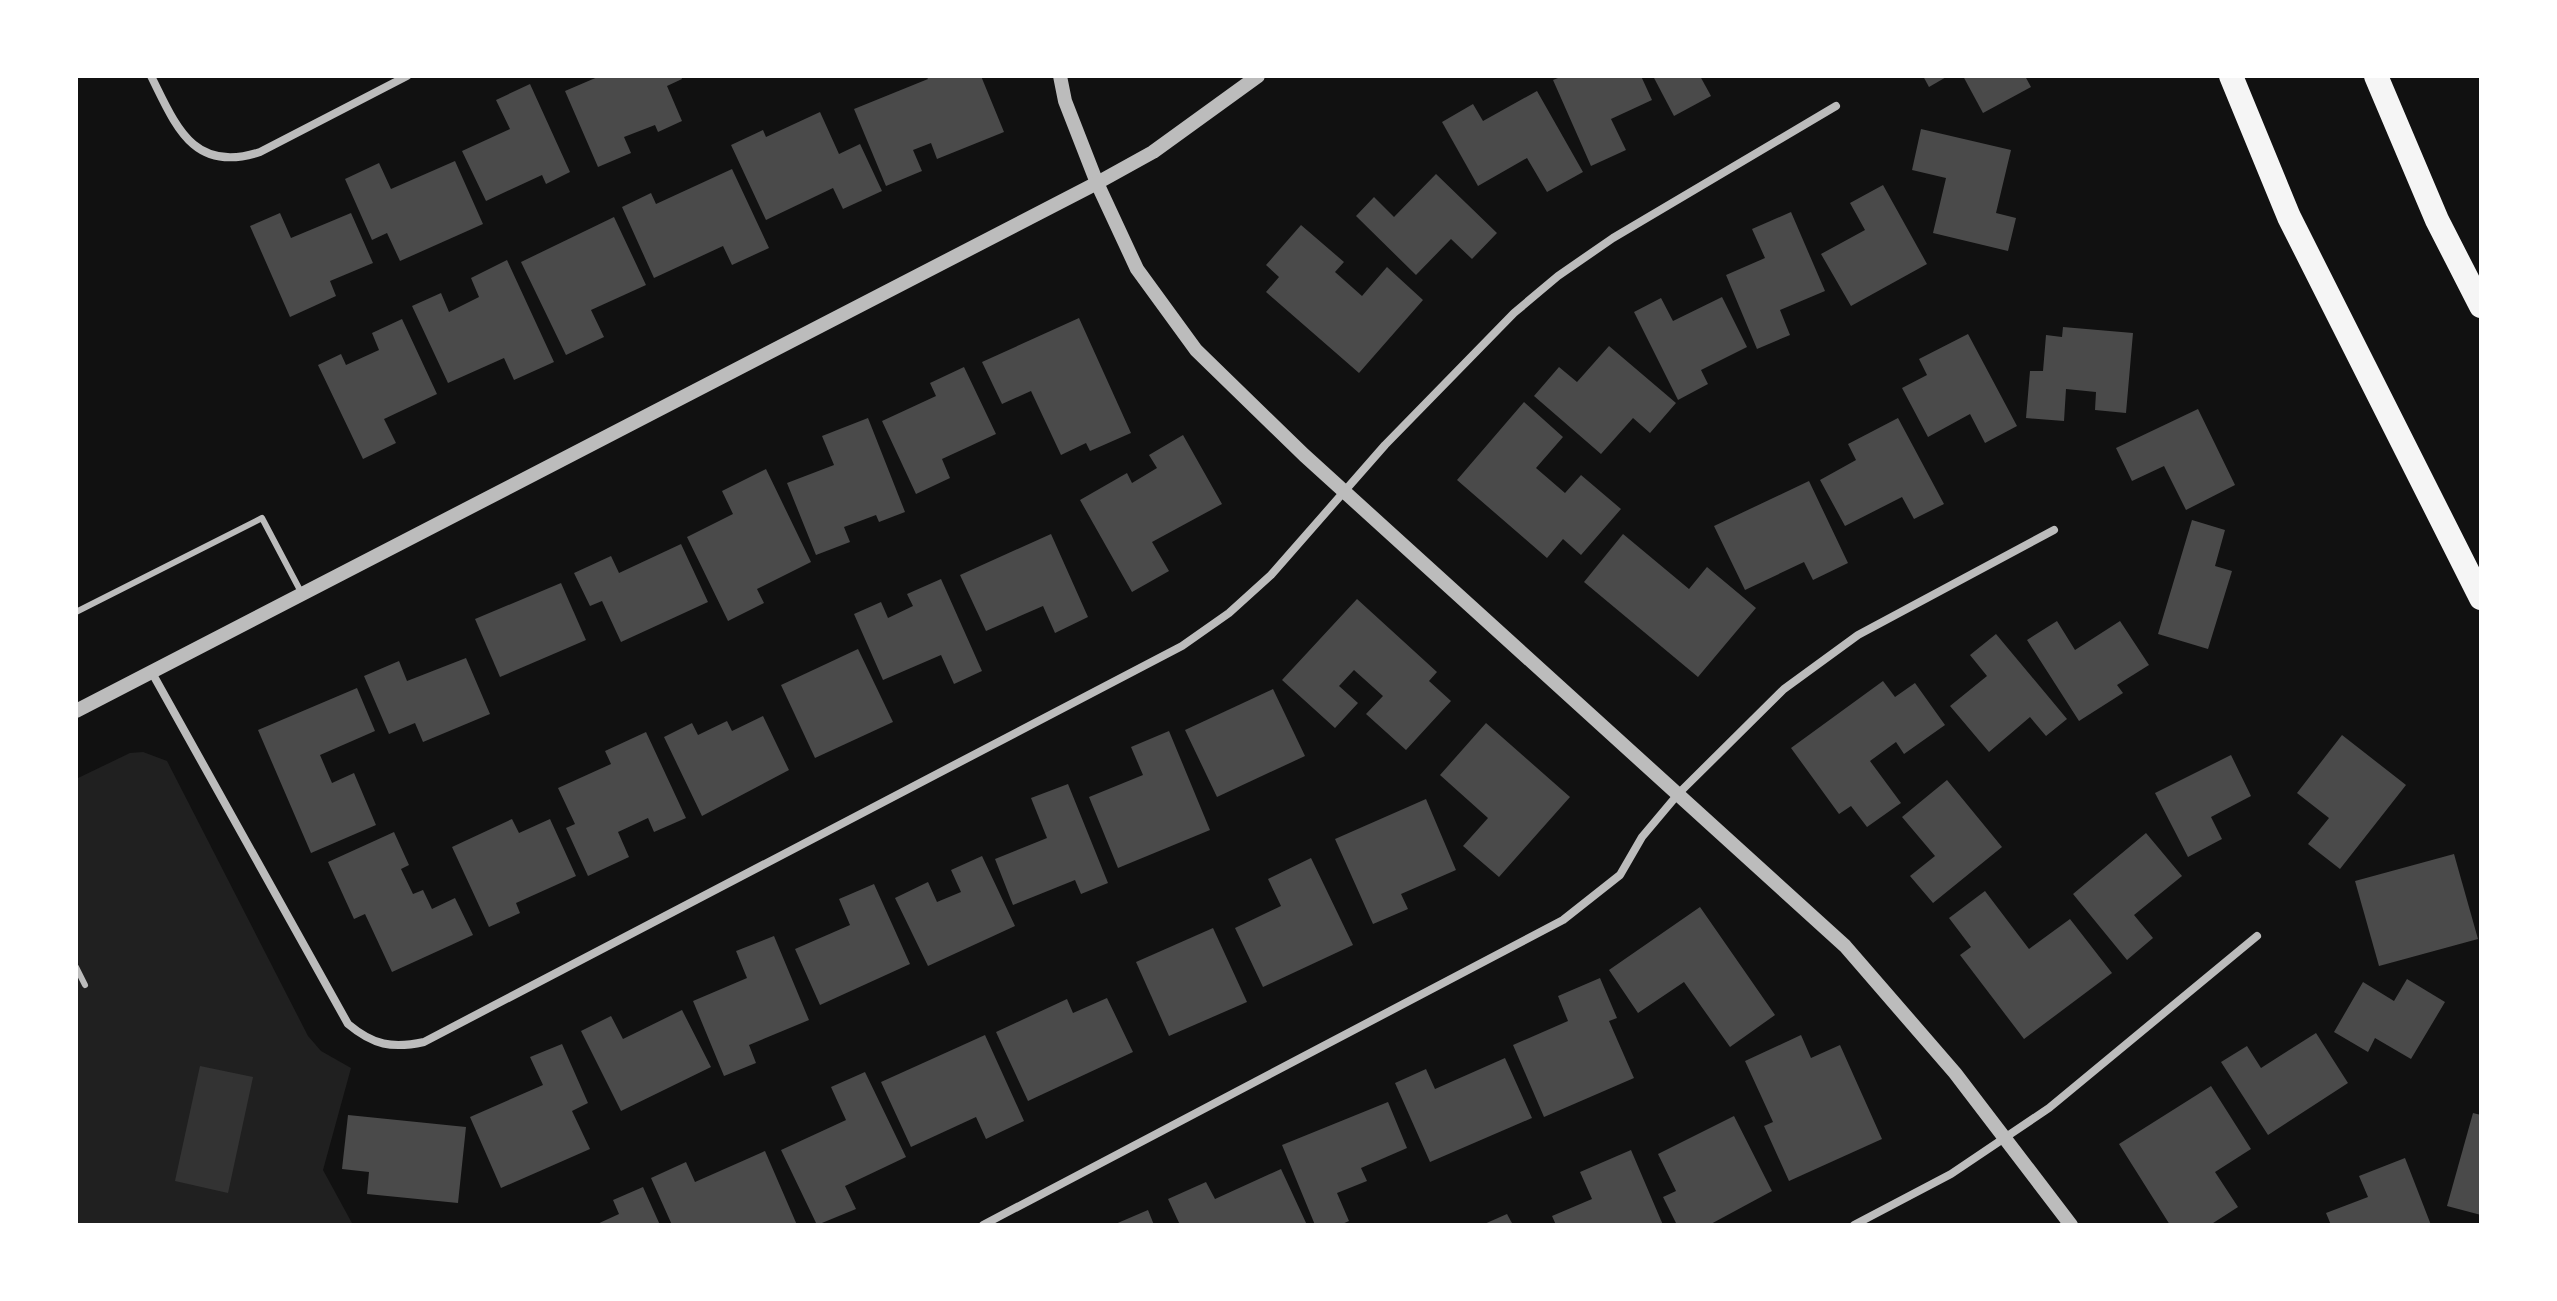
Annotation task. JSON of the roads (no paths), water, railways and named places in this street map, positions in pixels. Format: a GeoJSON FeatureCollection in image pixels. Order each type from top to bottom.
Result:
{"type":"FeatureCollection","features":[{"type":"Feature","properties":{"kind":"highway"},"geometry":{"type":"LineString","coordinates":[[2231,76],[2289,217],[2481,598]]}},
{"type":"Feature","properties":{"kind":"highway"},"geometry":{"type":"LineString","coordinates":[[2376,76],[2437,220],[2481,306]]}},
{"type":"Feature","properties":{"kind":"street"},"geometry":{"type":"LineString","coordinates":[[151,76],[181,134],[200,151],[221,158],[241,158],[407,76]]}},
{"type":"Feature","properties":{"kind":"street"},"geometry":{"type":"LineString","coordinates":[[1060,76],[1065,101],[1097,183],[1137,269],[1196,350],[1343,491],[1845,946],[2007,1137],[2071,1225]]}},
{"type":"Feature","properties":{"kind":"street"},"geometry":{"type":"LineString","coordinates":[[76,711],[1097,183],[1153,152],[1258,76]]}},
{"type":"Feature","properties":{"kind":"street"},"geometry":{"type":"LineString","coordinates":[[151,671],[348,1024],[364,1037],[399,1047],[424,1042],[1182,646],[1229,613],[1271,575],[1343,491],[1504,324],[1558,276],[1613,238],[1836,106]]}},
{"type":"Feature","properties":{"kind":"street"},"geometry":{"type":"LineString","coordinates":[[983,1225],[1563,920],[1620,875],[1642,837],[1679,793],[1784,689],[1858,635],[2054,530]]}},
{"type":"Feature","properties":{"kind":"street"},"geometry":{"type":"LineString","coordinates":[[1854,1225],[1951,1174],[2049,1108],[2257,936]]}},
{"type":"Feature","properties":{"kind":"lane"},"geometry":{"type":"LineString","coordinates":[[76,612],[262,518],[303,594]]}},
{"type":"Feature","properties":{"kind":"lane"},"geometry":{"type":"LineString","coordinates":[[76,967],[85,985]]}}]}
